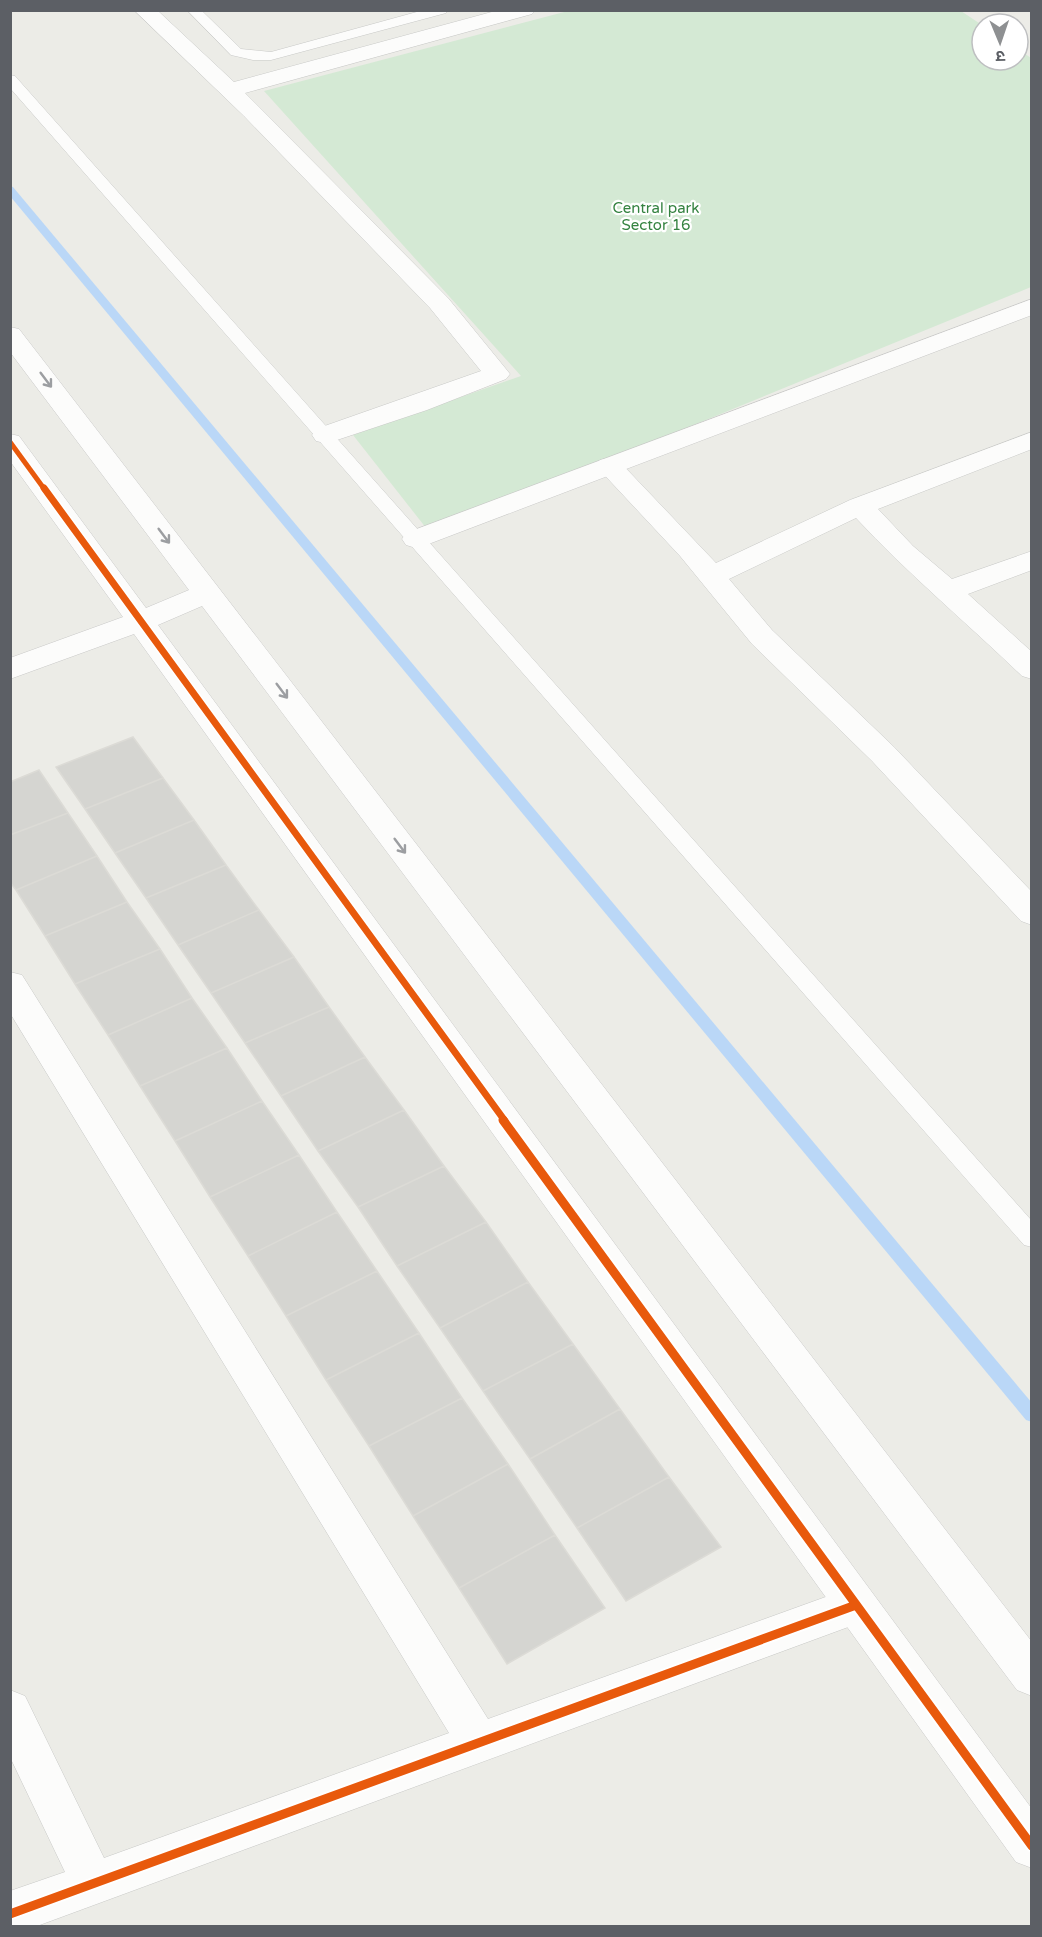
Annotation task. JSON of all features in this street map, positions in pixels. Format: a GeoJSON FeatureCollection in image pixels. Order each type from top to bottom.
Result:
{"type":"FeatureCollection","features":[{"type":"Feature","properties":{"kind":"street"},"geometry":{"type":"LineString","coordinates":[[144,10],[230,90],[439,303],[497,374],[418,404],[325,435]]}},
{"type":"Feature","properties":{"kind":"street"},"geometry":{"type":"LineString","coordinates":[[230,90],[525,10]]}},
{"type":"Feature","properties":{"kind":"street"},"geometry":{"type":"LineString","coordinates":[[416,538],[1032,306]]}},
{"type":"Feature","properties":{"kind":"street"},"geometry":{"type":"LineString","coordinates":[[10,334],[1032,1676]]}},
{"type":"Feature","properties":{"kind":"street"},"geometry":{"type":"LineString","coordinates":[[711,576],[860,506],[1032,440]]}},
{"type":"Feature","properties":{"kind":"street"},"geometry":{"type":"LineString","coordinates":[[10,442],[1032,1846]]}},
{"type":"Feature","properties":{"kind":"street"},"geometry":{"type":"LineString","coordinates":[[609,466],[690,550],[762,637],[883,754],[1032,913]]}},
{"type":"Feature","properties":{"kind":"street"},"geometry":{"type":"LineString","coordinates":[[860,506],[903,552],[1032,669]]}},
{"type":"Feature","properties":{"kind":"street"},"geometry":{"type":"LineString","coordinates":[[948,591],[1032,560]]}},
{"type":"Feature","properties":{"kind":"street"},"geometry":{"type":"LineString","coordinates":[[10,669],[141,621],[207,592]]}},
{"type":"Feature","properties":{"kind":"street"},"geometry":{"type":"LineString","coordinates":[[10,984],[478,1742]]}},
{"type":"Feature","properties":{"kind":"street"},"geometry":{"type":"LineString","coordinates":[[10,1914],[856,1605]]}},
{"type":"Feature","properties":{"kind":"street"},"geometry":{"type":"LineString","coordinates":[[10,1710],[93,1883]]}},
{"type":"Feature","properties":{"kind":"lane"},"geometry":{"type":"LineString","coordinates":[[193,10],[236,52],[253,56],[271,56],[441,10]]}},
{"type":"Feature","properties":{"kind":"lane"},"geometry":{"type":"LineString","coordinates":[[10,80],[1032,1238]]}},
{"type":"Feature","properties":{"kind":"green space","name":"Central park Sector 16"},"geometry":{"type":"Polygon","coordinates":[[[568,11],[961,11],[970,17],[970,72],[1030,72],[1031,58],[1031,287],[430,533],[353,435],[521,376],[264,91],[568,11]]]}},
{"type":"Feature","properties":{"kind":"building"},"geometry":{"type":"Polygon","coordinates":[[[133,737],[163,778],[85,809],[56,767],[133,737]]]}},
{"type":"Feature","properties":{"kind":"building"},"geometry":{"type":"Polygon","coordinates":[[[39,770],[68,813],[10,835],[10,782],[39,770]]]}},
{"type":"Feature","properties":{"kind":"building"},"geometry":{"type":"Polygon","coordinates":[[[163,778],[194,820],[115,853],[85,809],[163,778]]]}},
{"type":"Feature","properties":{"kind":"building"},"geometry":{"type":"Polygon","coordinates":[[[68,813],[97,856],[16,890],[10,882],[10,835],[68,813]]]}},
{"type":"Feature","properties":{"kind":"building"},"geometry":{"type":"Polygon","coordinates":[[[194,820],[226,865],[146,898],[115,853],[194,820]]]}},
{"type":"Feature","properties":{"kind":"building"},"geometry":{"type":"Polygon","coordinates":[[[97,856],[127,902],[45,936],[16,890],[97,856]]]}},
{"type":"Feature","properties":{"kind":"building"},"geometry":{"type":"Polygon","coordinates":[[[226,865],[259,910],[178,945],[146,898],[226,865]]]}},
{"type":"Feature","properties":{"kind":"building"},"geometry":{"type":"Polygon","coordinates":[[[127,902],[160,949],[75,984],[45,936],[127,902]]]}},
{"type":"Feature","properties":{"kind":"building"},"geometry":{"type":"Polygon","coordinates":[[[259,910],[294,957],[211,993],[178,945],[259,910]]]}},
{"type":"Feature","properties":{"kind":"building"},"geometry":{"type":"Polygon","coordinates":[[[160,949],[192,998],[108,1035],[75,984],[160,949]]]}},
{"type":"Feature","properties":{"kind":"building"},"geometry":{"type":"Polygon","coordinates":[[[294,957],[329,1007],[245,1043],[211,993],[294,957]]]}},
{"type":"Feature","properties":{"kind":"building"},"geometry":{"type":"Polygon","coordinates":[[[192,998],[227,1048],[140,1086],[108,1035],[192,998]]]}},
{"type":"Feature","properties":{"kind":"building"},"geometry":{"type":"Polygon","coordinates":[[[329,1007],[365,1057],[281,1096],[245,1043],[329,1007]]]}},
{"type":"Feature","properties":{"kind":"building"},"geometry":{"type":"Polygon","coordinates":[[[227,1048],[262,1101],[175,1141],[140,1086],[227,1048]]]}},
{"type":"Feature","properties":{"kind":"building"},"geometry":{"type":"Polygon","coordinates":[[[365,1057],[404,1110],[318,1151],[281,1096],[365,1057]]]}},
{"type":"Feature","properties":{"kind":"building"},"geometry":{"type":"Polygon","coordinates":[[[262,1101],[299,1155],[210,1197],[175,1141],[262,1101]]]}},
{"type":"Feature","properties":{"kind":"building"},"geometry":{"type":"Polygon","coordinates":[[[404,1110],[444,1166],[358,1207],[318,1151],[404,1110]]]}},
{"type":"Feature","properties":{"kind":"building"},"geometry":{"type":"Polygon","coordinates":[[[299,1155],[337,1212],[248,1256],[210,1197],[299,1155]]]}},
{"type":"Feature","properties":{"kind":"building"},"geometry":{"type":"Polygon","coordinates":[[[444,1166],[486,1222],[397,1266],[358,1207],[444,1166]]]}},
{"type":"Feature","properties":{"kind":"building"},"geometry":{"type":"Polygon","coordinates":[[[337,1212],[377,1271],[286,1316],[248,1256],[337,1212]]]}},
{"type":"Feature","properties":{"kind":"building"},"geometry":{"type":"Polygon","coordinates":[[[486,1222],[528,1282],[440,1328],[397,1266],[486,1222]]]}},
{"type":"Feature","properties":{"kind":"building"},"geometry":{"type":"Polygon","coordinates":[[[377,1271],[419,1333],[326,1380],[286,1316],[377,1271]]]}},
{"type":"Feature","properties":{"kind":"building"},"geometry":{"type":"Polygon","coordinates":[[[528,1282],[573,1344],[483,1391],[440,1328],[528,1282]]]}},
{"type":"Feature","properties":{"kind":"building"},"geometry":{"type":"Polygon","coordinates":[[[419,1333],[462,1398],[369,1446],[326,1380],[419,1333]]]}},
{"type":"Feature","properties":{"kind":"building"},"geometry":{"type":"Polygon","coordinates":[[[573,1344],[620,1409],[530,1459],[483,1391],[573,1344]]]}},
{"type":"Feature","properties":{"kind":"building"},"geometry":{"type":"Polygon","coordinates":[[[462,1398],[508,1464],[413,1516],[369,1446],[462,1398]]]}},
{"type":"Feature","properties":{"kind":"building"},"geometry":{"type":"Polygon","coordinates":[[[620,1409],[669,1477],[577,1528],[530,1459],[620,1409]]]}},
{"type":"Feature","properties":{"kind":"building"},"geometry":{"type":"Polygon","coordinates":[[[508,1464],[555,1535],[459,1588],[413,1516],[508,1464]]]}},
{"type":"Feature","properties":{"kind":"building"},"geometry":{"type":"Polygon","coordinates":[[[669,1477],[721,1547],[626,1601],[577,1528],[669,1477]]]}},
{"type":"Feature","properties":{"kind":"building"},"geometry":{"type":"Polygon","coordinates":[[[555,1535],[605,1608],[507,1664],[459,1588],[555,1535]]]}},
{"type":"Feature","properties":{"kind":"waterway"},"geometry":{"type":"LineString","coordinates":[[10,189],[1032,1415]]}},
{"type":"Feature","properties":{"kind":"cycle path"},"geometry":{"type":"LineString","coordinates":[[10,442],[1032,1846]]}},
{"type":"Feature","properties":{"kind":"cycle path"},"geometry":{"type":"LineString","coordinates":[[10,1914],[856,1605]]}}]}
